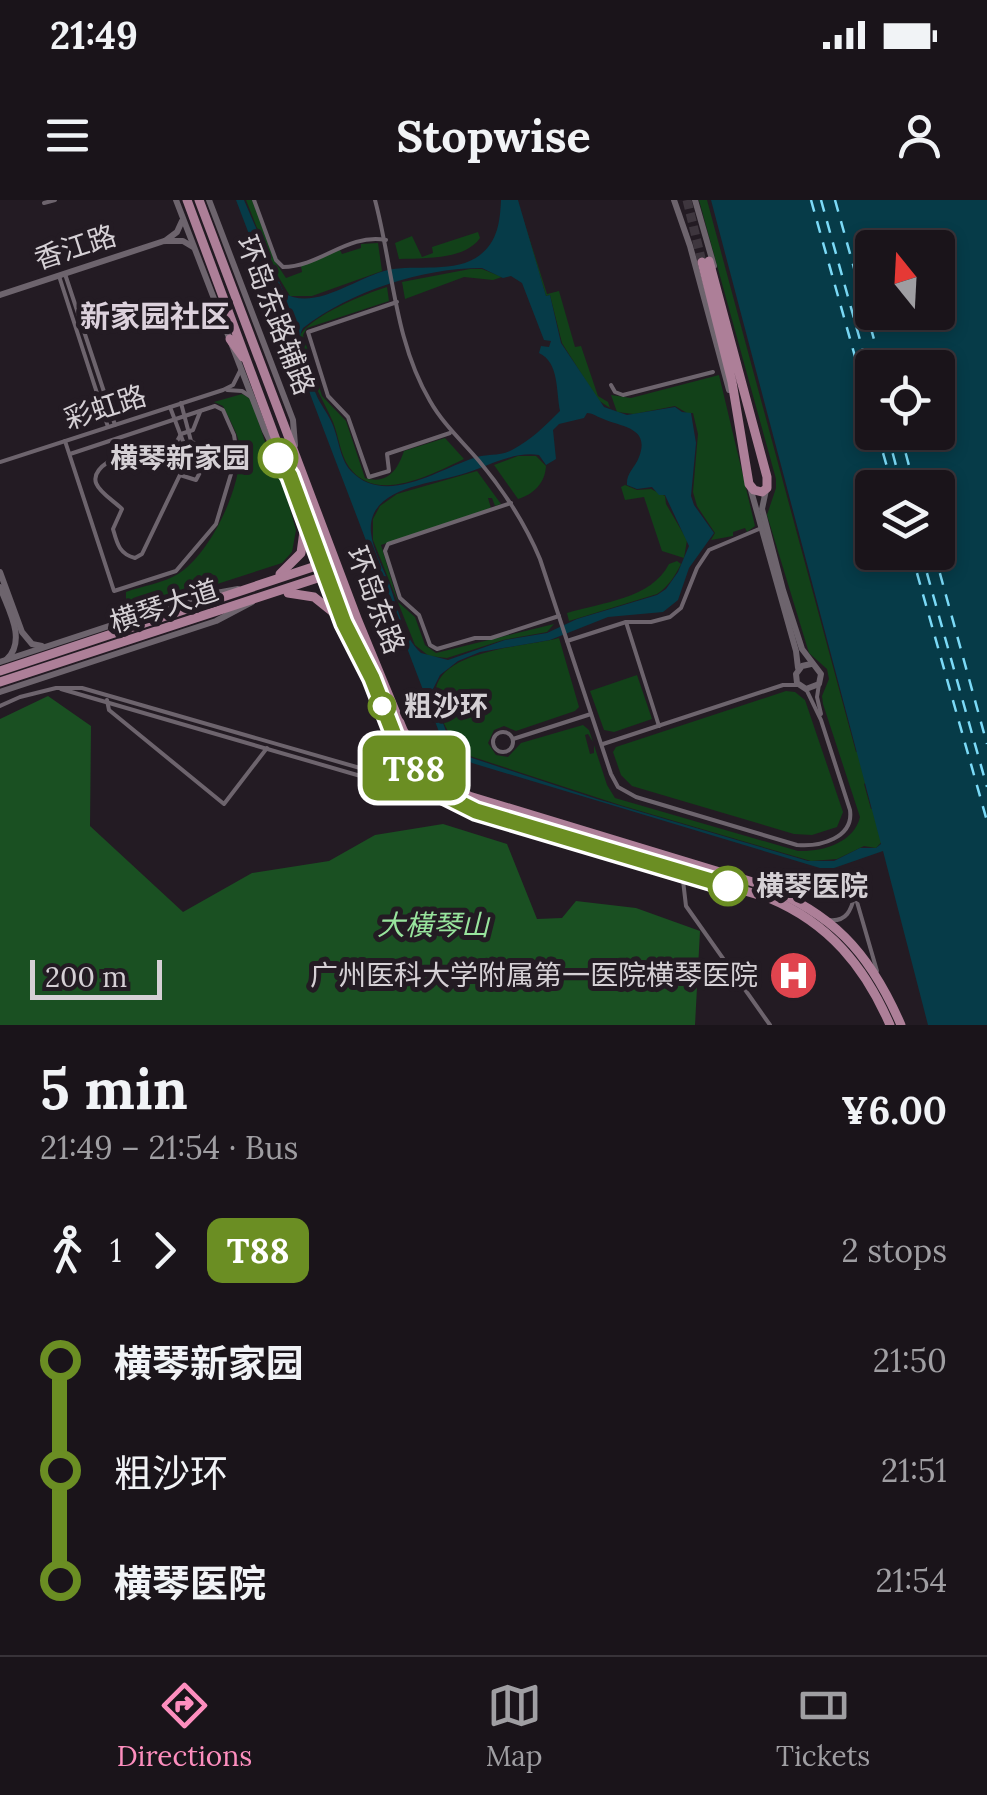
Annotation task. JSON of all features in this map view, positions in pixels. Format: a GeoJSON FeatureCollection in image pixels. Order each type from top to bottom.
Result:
{"type":"FeatureCollection","features":[{"type":"Feature","properties":{"kind":"main road","name":"环岛东路辅路"},"geometry":{"type":"LineString","coordinates":[[176,200],[271,444],[290,476]]}},
{"type":"Feature","properties":{"kind":"main road","name":"环岛东路"},"geometry":{"type":"LineString","coordinates":[[188,200],[344,623],[401,748],[420,774],[456,802],[756,883],[795,899],[828,920],[861,953],[880,980],[901,1025]]}},
{"type":"Feature","properties":{"kind":"main road","name":"环岛东路"},"geometry":{"type":"LineString","coordinates":[[199,200],[403,730],[419,756],[437,775],[460,790],[523,819],[770,898],[817,925],[858,966],[890,1025]]}},
{"type":"Feature","properties":{"kind":"main road","name":"环岛东路辅路"},"geometry":{"type":"LineString","coordinates":[[209,200],[292,420],[295,447]]}},
{"type":"Feature","properties":{"kind":"main road"},"geometry":{"type":"LineString","coordinates":[[674,200],[734,405]]}},
{"type":"Feature","properties":{"kind":"main road"},"geometry":{"type":"LineString","coordinates":[[695,200],[744,394]]}},
{"type":"Feature","properties":{"kind":"main road"},"geometry":{"type":"LineString","coordinates":[[682,222],[688,212],[700,213]]}},
{"type":"Feature","properties":{"kind":"main road"},"geometry":{"type":"LineString","coordinates":[[164,242],[179,230],[182,217]]}},
{"type":"Feature","properties":{"kind":"main road"},"geometry":{"type":"LineString","coordinates":[[164,242],[183,241],[194,248]]}},
{"type":"Feature","properties":{"kind":"main road","name":"香江路"},"geometry":{"type":"LineString","coordinates":[[0,295],[164,242]]}},
{"type":"Feature","properties":{"kind":"main road"},"geometry":{"type":"LineString","coordinates":[[706,262],[744,394],[767,477],[762,502],[766,525],[793,620],[811,664],[821,674],[819,684],[812,689],[801,687],[796,651],[749,484],[706,262]]}},
{"type":"Feature","properties":{"kind":"main road"},"geometry":{"type":"LineString","coordinates":[[230,339],[253,372]]}},
{"type":"Feature","properties":{"kind":"main road"},"geometry":{"type":"LineString","coordinates":[[749,484],[758,492],[767,488]]}},
{"type":"Feature","properties":{"kind":"main road"},"geometry":{"type":"LineString","coordinates":[[2,666],[48,646],[200,596],[263,584],[293,564],[301,553],[305,531],[302,509],[312,510],[315,502]]}},
{"type":"Feature","properties":{"kind":"main road","name":"横琴大道"},"geometry":{"type":"LineString","coordinates":[[2,666],[80,645],[322,564],[338,564]]}},
{"type":"Feature","properties":{"kind":"main road","name":"横琴大道"},"geometry":{"type":"LineString","coordinates":[[0,682],[327,576],[338,564]]}},
{"type":"Feature","properties":{"kind":"main road"},"geometry":{"type":"LineString","coordinates":[[0,575],[26,638],[32,644],[48,646]]}},
{"type":"Feature","properties":{"kind":"main road"},"geometry":{"type":"LineString","coordinates":[[263,584],[272,587],[270,595],[297,593],[314,597],[333,608],[344,623]]}},
{"type":"Feature","properties":{"kind":"main road"},"geometry":{"type":"LineString","coordinates":[[0,586],[18,639],[14,652],[2,666]]}},
{"type":"Feature","properties":{"kind":"main road"},"geometry":{"type":"LineString","coordinates":[[0,692],[216,621],[254,600]]}},
{"type":"Feature","properties":{"kind":"main road"},"geometry":{"type":"LineString","coordinates":[[80,645],[109,626]]}},
{"type":"Feature","properties":{"kind":"main road"},"geometry":{"type":"LineString","coordinates":[[89,663],[118,645]]}},
{"type":"Feature","properties":{"kind":"main road"},"geometry":{"type":"LineString","coordinates":[[797,672],[811,664]]}},
{"type":"Feature","properties":{"kind":"street"},"geometry":{"type":"LineString","coordinates":[[44,204],[54,200]]}},
{"type":"Feature","properties":{"kind":"street"},"geometry":{"type":"LineString","coordinates":[[254,200],[280,266],[311,261],[352,242],[386,240]]}},
{"type":"Feature","properties":{"kind":"street"},"geometry":{"type":"LineString","coordinates":[[375,200],[405,343],[417,376],[452,432],[511,503],[537,551],[613,778],[626,793],[792,844],[813,845],[842,835],[852,819],[821,720],[811,696],[801,687],[783,685]]}},
{"type":"Feature","properties":{"kind":"street"},"geometry":{"type":"LineString","coordinates":[[62,275],[111,425]]}},
{"type":"Feature","properties":{"kind":"street"},"geometry":{"type":"LineString","coordinates":[[397,302],[315,328],[308,336],[326,392],[348,417],[366,473],[371,477],[389,471],[388,453],[452,432]]}},
{"type":"Feature","properties":{"kind":"street"},"geometry":{"type":"LineString","coordinates":[[713,372],[720,360]]}},
{"type":"Feature","properties":{"kind":"street"},"geometry":{"type":"LineString","coordinates":[[222,390],[237,379],[238,361]]}},
{"type":"Feature","properties":{"kind":"street"},"geometry":{"type":"LineString","coordinates":[[611,385],[614,392],[623,395],[713,372],[725,377]]}},
{"type":"Feature","properties":{"kind":"street"},"geometry":{"type":"LineString","coordinates":[[222,390],[242,391],[253,398]]}},
{"type":"Feature","properties":{"kind":"street","name":"彩虹路"},"geometry":{"type":"LineString","coordinates":[[0,462],[222,390]]}},
{"type":"Feature","properties":{"kind":"street"},"geometry":{"type":"LineString","coordinates":[[181,403],[185,416],[183,451],[189,456]]}},
{"type":"Feature","properties":{"kind":"street"},"geometry":{"type":"LineString","coordinates":[[65,441],[114,591],[176,571],[216,524],[235,468],[237,446],[222,408],[216,406],[70,454]]}},
{"type":"Feature","properties":{"kind":"street"},"geometry":{"type":"LineString","coordinates":[[170,407],[174,420],[197,445],[197,452]]}},
{"type":"Feature","properties":{"kind":"street"},"geometry":{"type":"LineString","coordinates":[[197,452],[189,456],[142,554],[134,558],[119,548],[113,529],[122,509],[100,492],[96,476],[100,467],[113,462],[131,469],[145,452],[170,456],[185,433],[193,430],[201,411]]}},
{"type":"Feature","properties":{"kind":"street"},"geometry":{"type":"LineString","coordinates":[[184,444],[191,442]]}},
{"type":"Feature","properties":{"kind":"street"},"geometry":{"type":"LineString","coordinates":[[197,452],[235,468]]}},
{"type":"Feature","properties":{"kind":"street"},"geometry":{"type":"LineString","coordinates":[[180,475],[196,480],[208,457]]}},
{"type":"Feature","properties":{"kind":"street"},"geometry":{"type":"LineString","coordinates":[[511,503],[392,542],[385,551],[400,598],[419,615],[429,642],[440,649],[560,618]]}},
{"type":"Feature","properties":{"kind":"street"},"geometry":{"type":"LineString","coordinates":[[567,640],[626,622],[660,621],[682,608],[705,554],[760,526]]}},
{"type":"Feature","properties":{"kind":"street"},"geometry":{"type":"LineString","coordinates":[[752,533],[763,536]]}},
{"type":"Feature","properties":{"kind":"street"},"geometry":{"type":"LineString","coordinates":[[626,622],[660,726]]}},
{"type":"Feature","properties":{"kind":"street"},"geometry":{"type":"LineString","coordinates":[[602,745],[783,685],[797,672]]}},
{"type":"Feature","properties":{"kind":"street"},"geometry":{"type":"LineString","coordinates":[[819,684],[821,720]]}},
{"type":"Feature","properties":{"kind":"street"},"geometry":{"type":"LineString","coordinates":[[0,706],[56,688],[87,689],[366,770],[395,765],[401,748]]}},
{"type":"Feature","properties":{"kind":"street"},"geometry":{"type":"LineString","coordinates":[[56,688],[369,778],[405,768],[420,774]]}},
{"type":"Feature","properties":{"kind":"street"},"geometry":{"type":"LineString","coordinates":[[107,700],[109,710],[224,804],[267,748]]}},
{"type":"Feature","properties":{"kind":"street"},"geometry":{"type":"LineString","coordinates":[[513,739],[591,714]]}},
{"type":"Feature","properties":{"kind":"street"},"geometry":{"type":"LineString","coordinates":[[500,732],[513,739],[507,752],[494,747],[494,738],[500,732]]}},
{"type":"Feature","properties":{"kind":"street"},"geometry":{"type":"LineString","coordinates":[[682,872],[686,906],[770,1025]]}},
{"type":"Feature","properties":{"kind":"street"},"geometry":{"type":"LineString","coordinates":[[828,920],[848,915],[855,895],[880,980]]}},
{"type":"Feature","properties":{"kind":"green space"},"geometry":{"type":"Polygon","coordinates":[[[246,200],[252,200],[276,263],[286,278],[302,272],[301,266],[340,250],[342,254],[361,248],[361,244],[378,243],[382,271],[312,296],[290,296],[273,268],[246,200]]]}},
{"type":"Feature","properties":{"kind":"green space"},"geometry":{"type":"Polygon","coordinates":[[[699,200],[707,200],[856,752],[863,749],[872,778],[864,784],[871,809],[875,808],[888,835],[876,848],[864,846],[837,859],[811,861],[470,756],[449,734],[437,705],[436,687],[445,673],[460,662],[480,654],[559,638],[579,707],[516,731],[504,726],[494,730],[488,743],[496,755],[508,757],[521,743],[583,725],[593,742],[585,735],[590,754],[594,753],[594,745],[615,798],[798,851],[836,844],[857,826],[860,817],[823,704],[829,679],[827,669],[809,653],[767,515],[776,479],[699,200]]]}},
{"type":"Feature","properties":{"kind":"green space"},"geometry":{"type":"Polygon","coordinates":[[[520,209],[547,294],[559,291],[575,347],[581,346],[598,396],[610,408],[598,400],[562,343],[520,209]]]}},
{"type":"Feature","properties":{"kind":"green space"},"geometry":{"type":"Polygon","coordinates":[[[478,232],[480,238],[473,245],[444,256],[399,259],[395,243],[412,236],[422,257],[433,253],[432,247],[478,232]]]}},
{"type":"Feature","properties":{"kind":"green space"},"geometry":{"type":"Polygon","coordinates":[[[470,269],[502,277],[464,277],[405,299],[402,282],[470,269]]]}},
{"type":"Feature","properties":{"kind":"green space"},"geometry":{"type":"Polygon","coordinates":[[[387,287],[389,301],[307,328],[303,335],[322,396],[346,421],[365,478],[386,477],[399,464],[404,451],[445,438],[464,459],[421,478],[389,485],[360,478],[346,462],[333,422],[308,370],[300,335],[307,327],[327,313],[387,287]]]}},
{"type":"Feature","properties":{"kind":"green space"},"geometry":{"type":"Polygon","coordinates":[[[719,375],[755,526],[747,532],[745,528],[733,532],[733,536],[711,540],[715,533],[697,506],[693,492],[698,434],[693,413],[675,406],[634,414],[617,412],[611,395],[631,398],[719,375]]]}},
{"type":"Feature","properties":{"kind":"green space"},"geometry":{"type":"Polygon","coordinates":[[[242,394],[251,399],[273,466],[283,484],[296,530],[292,552],[282,563],[133,611],[126,606],[126,592],[178,574],[202,550],[224,515],[237,476],[239,442],[223,406],[214,402],[242,394]]]}},
{"type":"Feature","properties":{"kind":"green space"},"geometry":{"type":"Polygon","coordinates":[[[518,456],[536,456],[546,466],[538,487],[518,499],[494,465],[518,456]]]}},
{"type":"Feature","properties":{"kind":"green space"},"geometry":{"type":"Polygon","coordinates":[[[477,471],[501,504],[495,506],[492,498],[488,498],[491,508],[381,545],[398,602],[415,617],[425,645],[436,653],[554,624],[547,632],[503,640],[447,658],[429,656],[415,645],[373,540],[373,519],[380,506],[397,494],[477,471]]]}},
{"type":"Feature","properties":{"kind":"green space"},"geometry":{"type":"Polygon","coordinates":[[[621,487],[637,490],[651,489],[665,496],[687,540],[684,558],[662,551],[644,497],[625,500],[621,487]]]}},
{"type":"Feature","properties":{"kind":"green space"},"geometry":{"type":"Polygon","coordinates":[[[669,564],[681,564],[676,573],[657,594],[569,621],[567,613],[610,602],[651,585],[669,564]]]}},
{"type":"Feature","properties":{"kind":"green space"},"geometry":{"type":"Polygon","coordinates":[[[637,675],[652,719],[614,732],[604,730],[590,691],[637,675]]]}},
{"type":"Feature","properties":{"kind":"green space"},"geometry":{"type":"Polygon","coordinates":[[[786,691],[805,700],[843,812],[837,827],[812,835],[794,834],[632,786],[621,775],[613,752],[616,747],[786,691]]]}},
{"type":"Feature","properties":{"kind":"green space","name":"大橫琴山"},"geometry":{"type":"Polygon","coordinates":[[[48,696],[91,726],[90,826],[183,912],[252,873],[329,861],[375,835],[443,824],[507,844],[537,919],[562,918],[576,901],[636,908],[700,931],[695,1025],[0,1025],[0,719],[48,696]]]}},
{"type":"Feature","properties":{"kind":"water"},"geometry":{"type":"Polygon","coordinates":[[[236,200],[244,200],[284,293],[309,298],[388,270],[447,267],[470,261],[494,237],[501,200],[518,200],[546,296],[550,295],[561,343],[604,407],[627,415],[675,407],[691,413],[696,443],[691,496],[714,533],[689,568],[678,600],[663,612],[608,617],[550,640],[480,652],[458,661],[440,675],[433,696],[450,742],[469,757],[597,799],[808,861],[834,861],[860,848],[881,844],[711,200],[987,200],[987,1025],[928,1025],[883,851],[834,868],[820,868],[472,763],[441,737],[236,200]],[[482,268],[435,272],[388,284],[343,303],[303,328],[301,352],[310,379],[347,466],[365,481],[396,486],[479,457],[507,452],[532,437],[560,411],[553,370],[539,353],[541,346],[549,347],[551,341],[544,340],[522,283],[482,268]],[[589,413],[559,424],[553,430],[556,459],[546,465],[539,455],[511,457],[405,490],[379,505],[372,517],[374,546],[405,630],[421,653],[448,660],[505,640],[547,633],[577,619],[657,595],[678,572],[689,546],[665,495],[659,495],[652,487],[637,489],[627,485],[642,447],[641,439],[631,429],[589,413]]]}},
{"type":"Feature","properties":{"kind":"ferry route"},"geometry":{"type":"LineString","coordinates":[[811,200],[855,357]]}},
{"type":"Feature","properties":{"kind":"ferry route"},"geometry":{"type":"LineString","coordinates":[[821,200],[863,350]]}},
{"type":"Feature","properties":{"kind":"ferry route"},"geometry":{"type":"LineString","coordinates":[[835,200],[877,350]]}},
{"type":"Feature","properties":{"kind":"ferry route"},"geometry":{"type":"LineString","coordinates":[[882,450],[888,470]]}},
{"type":"Feature","properties":{"kind":"ferry route"},"geometry":{"type":"LineString","coordinates":[[892,450],[897,470]]}},
{"type":"Feature","properties":{"kind":"ferry route"},"geometry":{"type":"LineString","coordinates":[[905,450],[910,470]]}},
{"type":"Feature","properties":{"kind":"ferry route"},"geometry":{"type":"LineString","coordinates":[[916,570],[987,821]]}},
{"type":"Feature","properties":{"kind":"ferry route"},"geometry":{"type":"LineString","coordinates":[[926,570],[987,787]]}},
{"type":"Feature","properties":{"kind":"ferry route"},"geometry":{"type":"LineString","coordinates":[[939,570],[987,744]]}},
{"type":"Feature","properties":{"kind":"tunnel"},"geometry":{"type":"LineString","coordinates":[[687,200],[702,262]]}},
{"type":"Feature","properties":{"kind":"bus line","name":"T88"},"geometry":{"type":"LineString","coordinates":[[278,458],[290,476],[344,623],[372,678],[392,731],[426,781],[476,811],[728,886]]}},
{"type":"Feature","properties":{"kind":"place","name":"横琴新家园"},"geometry":{"type":"Point","coordinates":[278,458]}},
{"type":"Feature","properties":{"kind":"place","name":"粗沙环"},"geometry":{"type":"Point","coordinates":[382,706]}},
{"type":"Feature","properties":{"kind":"place","name":"横琴医院"},"geometry":{"type":"Point","coordinates":[728,886]}},
{"type":"Feature","properties":{"kind":"place","name":"广州医科大学附属第一医院横琴医院"},"geometry":{"type":"Point","coordinates":[793,975]}},
{"type":"Feature","properties":{"kind":"district","name":"新家园社区"},"geometry":{"type":"Point","coordinates":[155,317]}}]}
